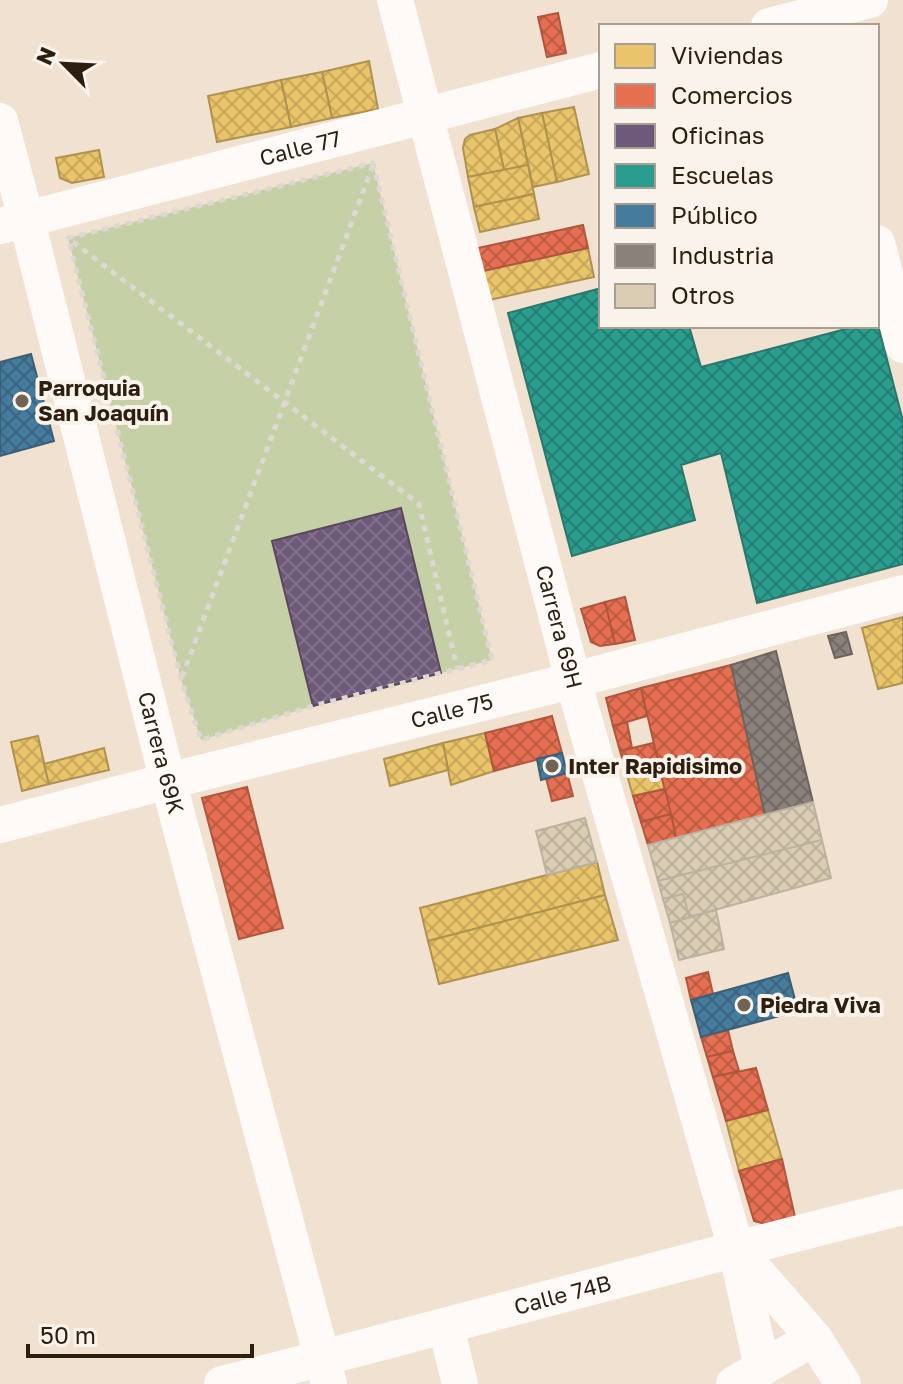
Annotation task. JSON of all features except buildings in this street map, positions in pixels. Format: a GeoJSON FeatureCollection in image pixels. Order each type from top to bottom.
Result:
{"type":"FeatureCollection","features":[{"type":"Feature","properties":{"kind":"street","name":"Carrera 69H"},"geometry":{"type":"LineString","coordinates":[[395,0],[573,680],[736,1248],[748,1376]]}},
{"type":"Feature","properties":{"kind":"street"},"geometry":{"type":"LineString","coordinates":[[777,24],[870,0]]}},
{"type":"Feature","properties":{"kind":"street","name":"Calle 77"},"geometry":{"type":"LineString","coordinates":[[13,223],[599,71]]}},
{"type":"Feature","properties":{"kind":"street","name":"Carrera 69K"},"geometry":{"type":"LineString","coordinates":[[0,121],[13,223],[168,781],[325,1371]]}},
{"type":"Feature","properties":{"kind":"street"},"geometry":{"type":"LineString","coordinates":[[879,251],[903,345]]}},
{"type":"Feature","properties":{"kind":"street","name":"Calle 75"},"geometry":{"type":"LineString","coordinates":[[0,825],[903,593]]}},
{"type":"Feature","properties":{"kind":"street","name":"Calle 74B"},"geometry":{"type":"LineString","coordinates":[[222,1384],[325,1371],[446,1327],[736,1248],[903,1207]]}},
{"type":"Feature","properties":{"kind":"street"},"geometry":{"type":"LineString","coordinates":[[736,1248],[814,1338],[843,1384]]}},
{"type":"Feature","properties":{"kind":"street"},"geometry":{"type":"LineString","coordinates":[[446,1327],[460,1384]]}},
{"type":"Feature","properties":{"kind":"street"},"geometry":{"type":"LineString","coordinates":[[748,1376],[814,1338]]}},
{"type":"Feature","properties":{"kind":"path"},"geometry":{"type":"LineString","coordinates":[[68,238],[373,163]]}},
{"type":"Feature","properties":{"kind":"path"},"geometry":{"type":"LineString","coordinates":[[68,238],[181,679],[201,740],[313,706],[492,660],[373,163]]}},
{"type":"Feature","properties":{"kind":"path"},"geometry":{"type":"LineString","coordinates":[[176,689],[373,163]]}},
{"type":"Feature","properties":{"kind":"path"},"geometry":{"type":"LineString","coordinates":[[60,234],[419,504],[457,668]]}},
{"type":"Feature","properties":{"kind":"green space"},"geometry":{"type":"Polygon","coordinates":[[[373,163],[492,660],[441,673],[401,509],[272,542],[313,706],[201,740],[181,679],[68,238],[373,163]]]}},
{"type":"Feature","properties":{"kind":"place","name":"Parroquia San Joaquín"},"geometry":{"type":"Point","coordinates":[22,401]}},
{"type":"Feature","properties":{"kind":"place","name":"Inter Rapidisimo"},"geometry":{"type":"Point","coordinates":[552,766]}},
{"type":"Feature","properties":{"kind":"place","name":"Piedra Viva"},"geometry":{"type":"Point","coordinates":[744,1005]}}]}
